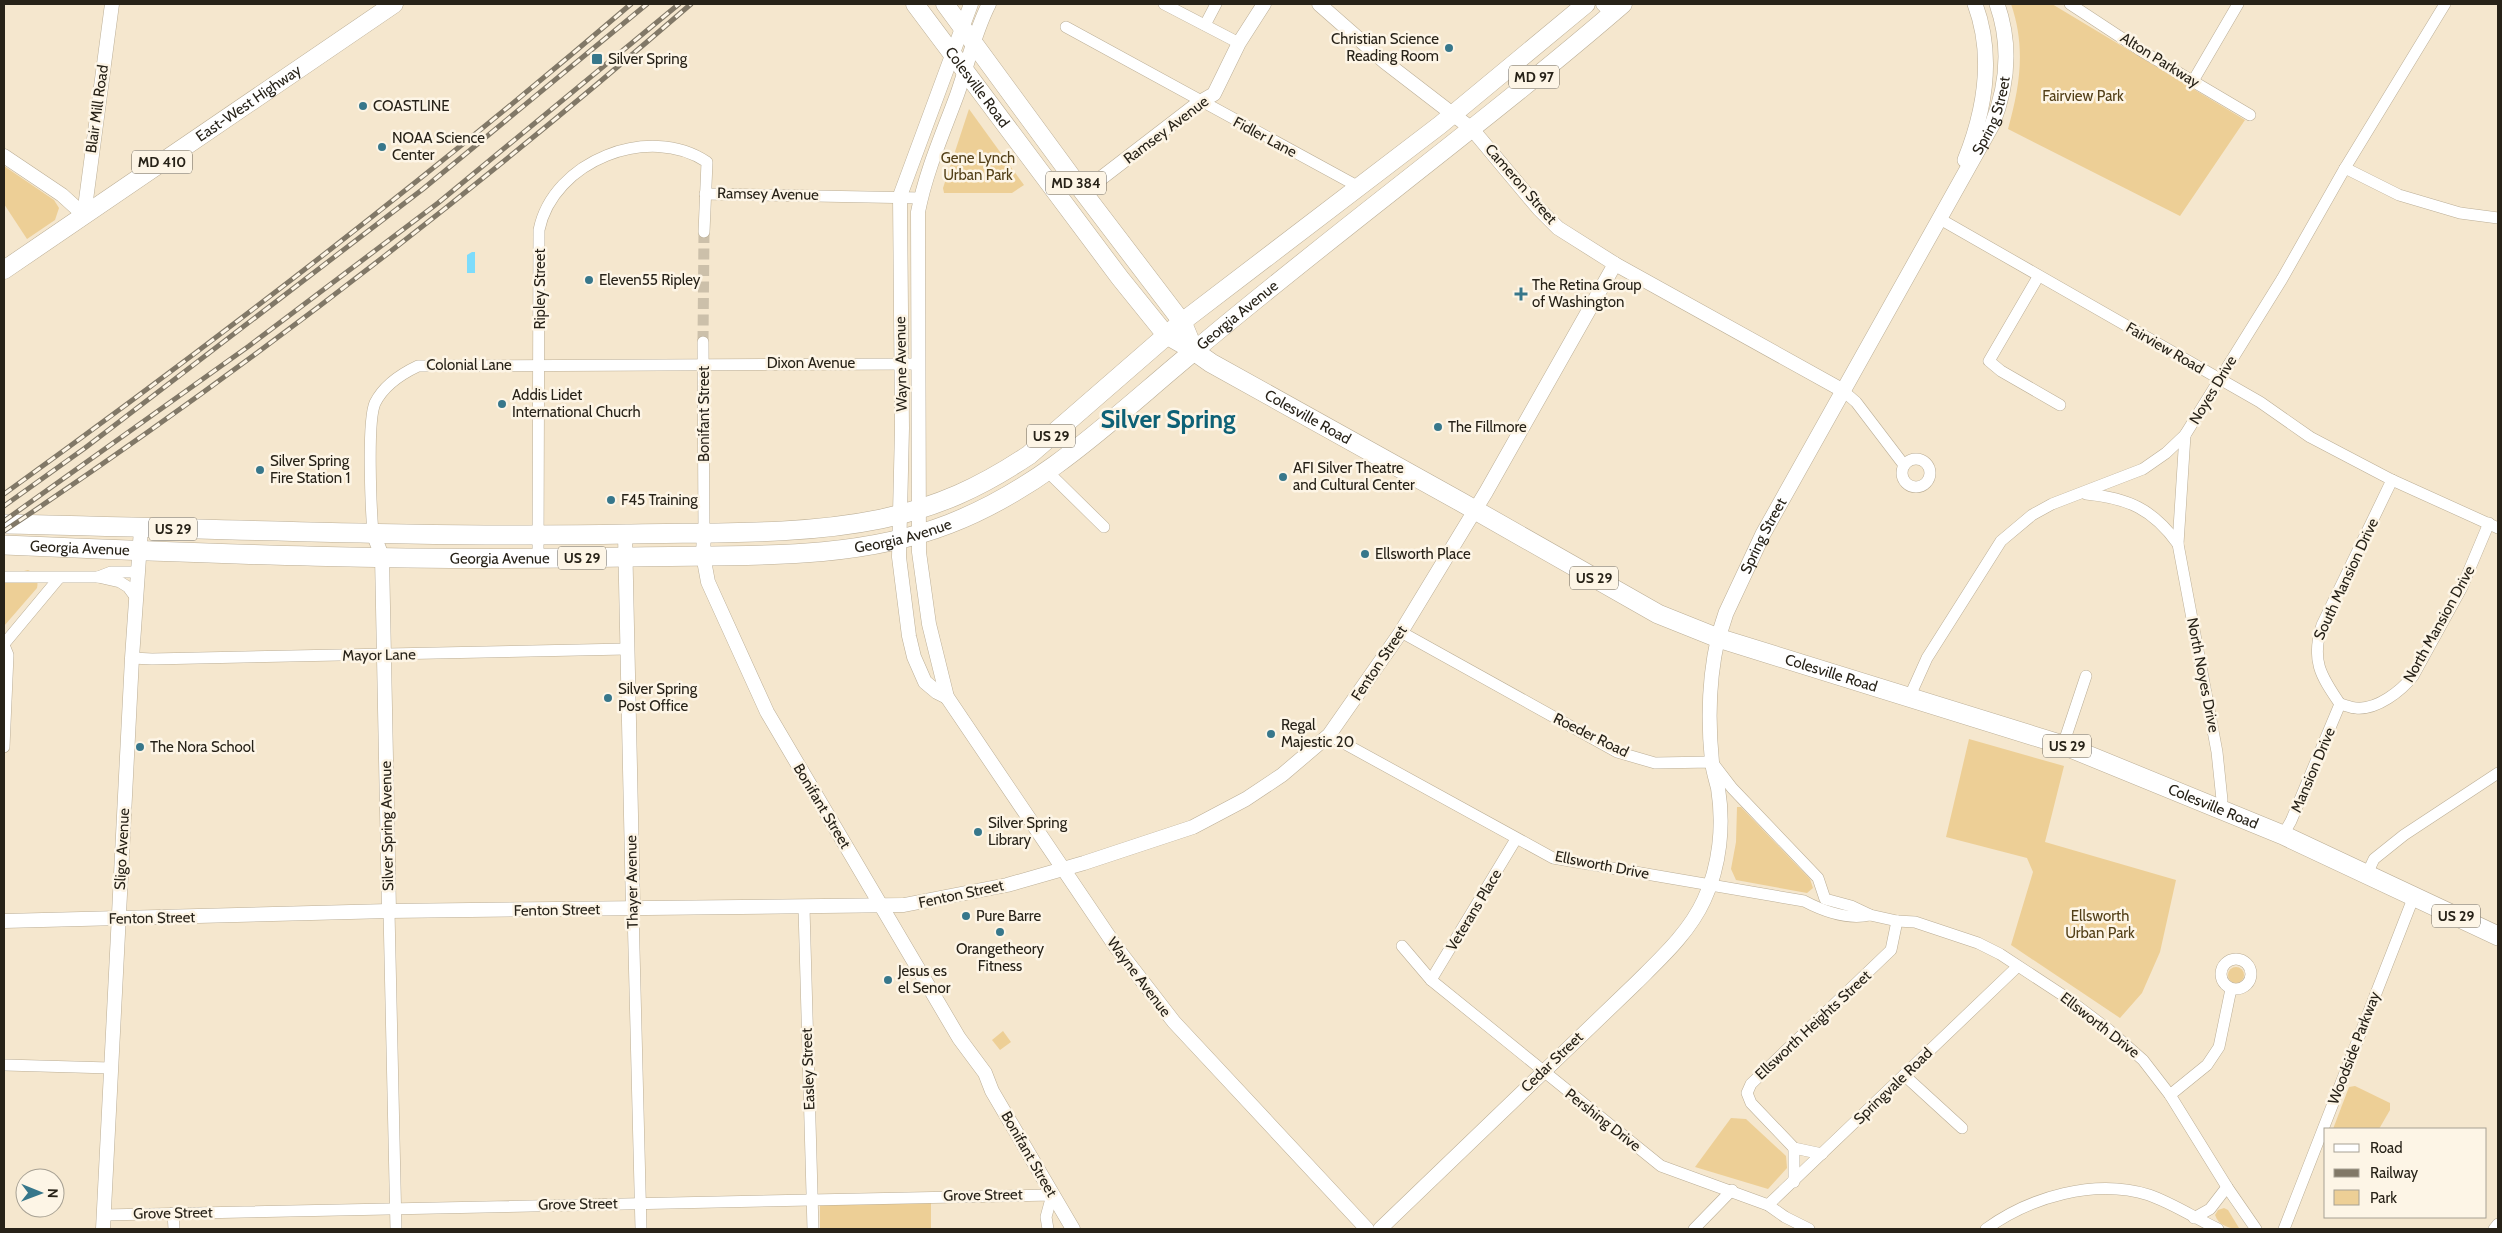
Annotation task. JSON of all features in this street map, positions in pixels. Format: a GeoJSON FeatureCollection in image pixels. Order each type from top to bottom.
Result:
{"type":"FeatureCollection","features":[{"type":"Feature","properties":{"kind":"highway","name":"Georgia Avenue"},"geometry":{"type":"LineString","coordinates":[[4,524],[538,536],[704,533],[809,528],[864,522],[955,498],[985,483],[1029,455],[1182,322]]}},
{"type":"Feature","properties":{"kind":"highway","name":"Colesville Road"},"geometry":{"type":"LineString","coordinates":[[1182,322],[1194,351],[1210,364],[1658,614],[1718,638],[2062,745],[2220,807],[2498,936]]}},
{"type":"Feature","properties":{"kind":"highway","name":"Georgia Avenue"},"geometry":{"type":"LineString","coordinates":[[4,545],[139,551],[382,556],[459,560],[703,555],[856,548],[920,534],[1003,501],[1048,472],[1116,418],[1194,351]]}},
{"type":"Feature","properties":{"kind":"highway"},"geometry":{"type":"LineString","coordinates":[[240,554],[241,530]]}},
{"type":"Feature","properties":{"kind":"main road","name":"East-West Highway"},"geometry":{"type":"LineString","coordinates":[[4,270],[394,4]]}},
{"type":"Feature","properties":{"kind":"main road","name":"Colesville Road"},"geometry":{"type":"LineString","coordinates":[[915,4],[1120,278],[1166,335],[1194,351]]}},
{"type":"Feature","properties":{"kind":"main road","name":"Colesville Road"},"geometry":{"type":"LineString","coordinates":[[945,4],[1083,192],[1182,322]]}},
{"type":"Feature","properties":{"kind":"main road","name":"Georgia Avenue"},"geometry":{"type":"LineString","coordinates":[[1182,322],[1455,114],[1586,4]]}},
{"type":"Feature","properties":{"kind":"main road","name":"Spring Street"},"geometry":{"type":"LineString","coordinates":[[1940,219],[1970,147],[1985,83],[1987,58],[1982,23],[1975,4]]}},
{"type":"Feature","properties":{"kind":"main road","name":"Spring Street"},"geometry":{"type":"LineString","coordinates":[[1718,638],[1726,613],[1763,534],[1842,390],[1970,168],[1999,109],[2006,62],[2004,31],[1997,4]]}},
{"type":"Feature","properties":{"kind":"main road","name":"Georgia Avenue"},"geometry":{"type":"LineString","coordinates":[[1194,351],[1342,230],[1472,129],[1613,7]]}},
{"type":"Feature","properties":{"kind":"main road","name":"MD 97"},"geometry":{"type":"LineString","coordinates":[[1342,230],[1339,216],[1386,177],[1394,160]]}},
{"type":"Feature","properties":{"kind":"street","name":"Blair Mill Road"},"geometry":{"type":"LineString","coordinates":[[84,215],[112,4]]}},
{"type":"Feature","properties":{"kind":"street","name":"Wayne Avenue"},"geometry":{"type":"LineString","coordinates":[[947,697],[937,692],[925,682],[912,652],[898,557],[902,428],[900,196],[971,4]]}},
{"type":"Feature","properties":{"kind":"street","name":"Wayne Avenue"},"geometry":{"type":"LineString","coordinates":[[989,4],[973,42],[918,212],[919,552],[923,594],[947,697],[1116,947],[1174,1022],[1367,1229]]}},
{"type":"Feature","properties":{"kind":"street"},"geometry":{"type":"LineString","coordinates":[[1164,4],[1240,43]]}},
{"type":"Feature","properties":{"kind":"street"},"geometry":{"type":"LineString","coordinates":[[1205,25],[1216,4]]}},
{"type":"Feature","properties":{"kind":"street","name":"Ramsey Avenue"},"geometry":{"type":"LineString","coordinates":[[1083,192],[1200,102],[1214,94],[1240,43],[1264,4]]}},
{"type":"Feature","properties":{"kind":"street","name":"Cameron Street"},"geometry":{"type":"LineString","coordinates":[[1319,4],[1386,62],[1472,129],[1539,209],[1554,224],[1574,239],[1615,264],[1842,390],[1856,402],[1904,465]]}},
{"type":"Feature","properties":{"kind":"street","name":"Alton Parkway"},"geometry":{"type":"LineString","coordinates":[[2070,4],[2089,8],[2140,50],[2193,80],[2250,116]]}},
{"type":"Feature","properties":{"kind":"street"},"geometry":{"type":"LineString","coordinates":[[2193,80],[2238,4]]}},
{"type":"Feature","properties":{"kind":"street","name":"Noyes Drive"},"geometry":{"type":"LineString","coordinates":[[1908,698],[1927,658],[2002,541],[2032,516],[2052,504],[2143,469],[2166,453],[2185,436],[2218,379],[2282,279],[2345,168],[2445,4]]}},
{"type":"Feature","properties":{"kind":"street","name":"Fidler Lane"},"geometry":{"type":"LineString","coordinates":[[1066,27],[1200,102],[1359,187]]}},
{"type":"Feature","properties":{"kind":"street","name":"Ripley Street"},"geometry":{"type":"LineString","coordinates":[[538,558],[540,230],[545,209],[551,197],[585,167],[613,153],[656,146],[698,155],[707,162],[705,194]]}},
{"type":"Feature","properties":{"kind":"street"},"geometry":{"type":"LineString","coordinates":[[4,156],[62,195],[84,215]]}},
{"type":"Feature","properties":{"kind":"street"},"geometry":{"type":"LineString","coordinates":[[2345,168],[2398,195],[2460,213],[2498,218]]}},
{"type":"Feature","properties":{"kind":"street"},"geometry":{"type":"LineString","coordinates":[[704,232],[705,194]]}},
{"type":"Feature","properties":{"kind":"street","name":"Ramsey Avenue"},"geometry":{"type":"LineString","coordinates":[[705,194],[900,196],[921,198]]}},
{"type":"Feature","properties":{"kind":"street","name":"Fairview Road"},"geometry":{"type":"LineString","coordinates":[[1940,219],[2038,277],[2260,402],[2310,436],[2392,480],[2494,526]]}},
{"type":"Feature","properties":{"kind":"street","name":"Fenton Street"},"geometry":{"type":"LineString","coordinates":[[4,921],[389,911],[882,906],[943,899],[1006,885],[1193,827],[1246,799],[1282,775],[1329,735],[1400,632],[1474,510],[1615,264]]}},
{"type":"Feature","properties":{"kind":"street"},"geometry":{"type":"LineString","coordinates":[[2038,277],[1989,361],[2001,372],[2060,405]]}},
{"type":"Feature","properties":{"kind":"street","name":"Bonifant Street"},"geometry":{"type":"LineString","coordinates":[[703,342],[703,555],[708,582],[767,712],[959,1038],[985,1073],[992,1091],[1073,1229]]}},
{"type":"Feature","properties":{"kind":"street","name":"Dixon Avenue"},"geometry":{"type":"LineString","coordinates":[[540,365],[900,362],[918,364]]}},
{"type":"Feature","properties":{"kind":"street","name":"Colonial Lane"},"geometry":{"type":"LineString","coordinates":[[372,424],[373,409],[384,389],[400,376],[418,366],[540,365]]}},
{"type":"Feature","properties":{"kind":"street","name":"Silver Spring Avenue"},"geometry":{"type":"LineString","coordinates":[[372,424],[373,533],[382,556],[396,1229]]}},
{"type":"Feature","properties":{"kind":"street","name":"North Noyes Drive"},"geometry":{"type":"LineString","coordinates":[[2185,436],[2178,544],[2217,752],[2222,800],[2220,807]]}},
{"type":"Feature","properties":{"kind":"street"},"geometry":{"type":"LineString","coordinates":[[1048,472],[1104,526]]}},
{"type":"Feature","properties":{"kind":"street","name":"South Mansion Drive"},"geometry":{"type":"LineString","coordinates":[[2340,704],[2327,685],[2318,665],[2316,645],[2322,625],[2392,480]]}},
{"type":"Feature","properties":{"kind":"street","name":"North Noyes Drive"},"geometry":{"type":"LineString","coordinates":[[2082,494],[2113,496],[2139,507],[2159,521],[2178,544]]}},
{"type":"Feature","properties":{"kind":"street","name":"North Mansion Drive"},"geometry":{"type":"LineString","coordinates":[[2340,704],[2357,708],[2377,704],[2405,687],[2413,676],[2494,526]]}},
{"type":"Feature","properties":{"kind":"street","name":"Sligo Avenue"},"geometry":{"type":"LineString","coordinates":[[103,1229],[132,658],[141,528]]}},
{"type":"Feature","properties":{"kind":"street","name":"Thayer Avenue"},"geometry":{"type":"LineString","coordinates":[[625,534],[626,649],[641,1229]]}},
{"type":"Feature","properties":{"kind":"street"},"geometry":{"type":"LineString","coordinates":[[98,577],[112,572],[138,572]]}},
{"type":"Feature","properties":{"kind":"street"},"geometry":{"type":"LineString","coordinates":[[4,577],[98,577],[120,582],[128,587],[136,598]]}},
{"type":"Feature","properties":{"kind":"street"},"geometry":{"type":"LineString","coordinates":[[4,747],[8,655],[4,645],[59,578]]}},
{"type":"Feature","properties":{"kind":"street","name":"Roeder Road"},"geometry":{"type":"LineString","coordinates":[[1400,632],[1617,752],[1654,763],[1712,762]]}},
{"type":"Feature","properties":{"kind":"street","name":"Spring Street"},"geometry":{"type":"LineString","coordinates":[[1710,885],[1720,843],[1720,817],[1712,762],[1711,692],[1713,657],[1718,638]]}},
{"type":"Feature","properties":{"kind":"street","name":"Mayor Lane"},"geometry":{"type":"LineString","coordinates":[[132,658],[233,658],[626,649]]}},
{"type":"Feature","properties":{"kind":"street"},"geometry":{"type":"LineString","coordinates":[[2062,745],[2086,676]]}},
{"type":"Feature","properties":{"kind":"street","name":"Mansion Drive"},"geometry":{"type":"LineString","coordinates":[[2283,835],[2291,821],[2340,704]]}},
{"type":"Feature","properties":{"kind":"street","name":"Ellsworth Drive"},"geometry":{"type":"LineString","coordinates":[[1329,735],[1516,839],[1554,858],[1804,901],[1825,911],[1860,917],[1870,915]]}},
{"type":"Feature","properties":{"kind":"street","name":"Ellsworth Drive"},"geometry":{"type":"LineString","coordinates":[[1712,762],[1732,788],[1818,878],[1825,899],[1851,906],[1870,915],[1897,921],[1915,922],[1978,943],[2000,954],[2017,967],[2064,996],[2109,1030],[2143,1060],[2170,1094],[2227,1187],[2256,1229]]}},
{"type":"Feature","properties":{"kind":"street"},"geometry":{"type":"LineString","coordinates":[[2367,874],[2374,859],[2404,836],[2498,773]]}},
{"type":"Feature","properties":{"kind":"street","name":"Veterans Place"},"geometry":{"type":"LineString","coordinates":[[1431,980],[1516,839]]}},
{"type":"Feature","properties":{"kind":"street","name":"Cedar Street"},"geometry":{"type":"LineString","coordinates":[[1380,1229],[1673,946],[1697,913],[1710,885]]}},
{"type":"Feature","properties":{"kind":"street","name":"Woodside Parkway"},"geometry":{"type":"LineString","coordinates":[[2284,1229],[2414,896]]}},
{"type":"Feature","properties":{"kind":"street","name":"Easley Street"},"geometry":{"type":"LineString","coordinates":[[804,908],[813,1229]]}},
{"type":"Feature","properties":{"kind":"street","name":"Ellsworth Heights Street"},"geometry":{"type":"LineString","coordinates":[[1794,1148],[1751,1103],[1748,1093],[1751,1084],[1892,950],[1897,921]]}},
{"type":"Feature","properties":{"kind":"street","name":"Pershing Drive"},"geometry":{"type":"LineString","coordinates":[[1402,946],[1431,980],[1542,1072],[1661,1166],[1768,1204],[1785,1217],[1809,1229]]}},
{"type":"Feature","properties":{"kind":"street","name":"Springvale Road"},"geometry":{"type":"LineString","coordinates":[[1768,1204],[1794,1182],[2017,967]]}},
{"type":"Feature","properties":{"kind":"street"},"geometry":{"type":"LineString","coordinates":[[2170,1094],[2207,1065],[2219,1048],[2231,989]]}},
{"type":"Feature","properties":{"kind":"street"},"geometry":{"type":"LineString","coordinates":[[4,1064],[110,1068]]}},
{"type":"Feature","properties":{"kind":"street"},"geometry":{"type":"LineString","coordinates":[[1904,1075],[1962,1128]]}},
{"type":"Feature","properties":{"kind":"street"},"geometry":{"type":"LineString","coordinates":[[1794,1182],[1796,1164],[1794,1148],[1822,1154]]}},
{"type":"Feature","properties":{"kind":"street"},"geometry":{"type":"LineString","coordinates":[[2194,1218],[2210,1209],[2227,1187]]}},
{"type":"Feature","properties":{"kind":"street"},"geometry":{"type":"LineString","coordinates":[[1694,1229],[1732,1190]]}},
{"type":"Feature","properties":{"kind":"street"},"geometry":{"type":"LineString","coordinates":[[1986,1229],[2004,1217],[2040,1200],[2080,1191],[2120,1190],[2149,1196],[2218,1229]]}},
{"type":"Feature","properties":{"kind":"street"},"geometry":{"type":"LineString","coordinates":[[1048,1229],[1046,1217],[1052,1195]]}},
{"type":"Feature","properties":{"kind":"street","name":"Grove Street"},"geometry":{"type":"LineString","coordinates":[[104,1215],[1052,1195]]}},
{"type":"Feature","properties":{"kind":"street"},"geometry":{"type":"LineString","coordinates":[[173,1213],[174,1229]]}},
{"type":"Feature","properties":{"kind":"street"},"geometry":{"type":"LineString","coordinates":[[2494,1229],[2498,1224]]}},
{"type":"Feature","properties":{"kind":"green space","name":"Fairview Park"},"geometry":{"type":"Polygon","coordinates":[[[2011,4],[2052,4],[2245,120],[2180,216],[2008,129],[2016,97],[2020,66],[2019,36],[2011,4]]]}},
{"type":"Feature","properties":{"kind":"green space","name":"Gene Lynch Urban Park"},"geometry":{"type":"Polygon","coordinates":[[[969,109],[1024,185],[1012,193],[944,193],[943,188],[969,109]]]}},
{"type":"Feature","properties":{"kind":"green space"},"geometry":{"type":"Polygon","coordinates":[[[4,166],[54,200],[59,208],[55,220],[27,239],[4,204],[4,166]]]}},
{"type":"Feature","properties":{"kind":"green space"},"geometry":{"type":"Polygon","coordinates":[[[28,570],[36,577],[37,588],[4,626],[4,576],[28,570]]]}},
{"type":"Feature","properties":{"kind":"green space","name":"Ellsworth Urban Park"},"geometry":{"type":"Polygon","coordinates":[[[1969,739],[2064,766],[2045,842],[2176,880],[2160,952],[2142,993],[2120,1018],[2011,945],[2033,872],[2027,858],[1946,837],[1969,739]]]}},
{"type":"Feature","properties":{"kind":"green space"},"geometry":{"type":"Polygon","coordinates":[[[1737,807],[1741,807],[1810,879],[1813,888],[1807,893],[1736,880],[1731,869],[1736,842],[1737,807]]]}},
{"type":"Feature","properties":{"kind":"green space"},"geometry":{"type":"Polygon","coordinates":[[[2233,967],[2239,967],[2244,972],[2242,981],[2233,983],[2228,978],[2228,972],[2233,967]]]}},
{"type":"Feature","properties":{"kind":"green space"},"geometry":{"type":"Polygon","coordinates":[[[1003,1031],[1011,1042],[1000,1050],[992,1040],[1003,1031]]]}},
{"type":"Feature","properties":{"kind":"green space"},"geometry":{"type":"Polygon","coordinates":[[[2355,1086],[2390,1103],[2390,1110],[2380,1128],[2333,1128],[2349,1087],[2355,1086]]]}},
{"type":"Feature","properties":{"kind":"green space"},"geometry":{"type":"Polygon","coordinates":[[[1731,1118],[1746,1119],[1786,1156],[1787,1168],[1768,1189],[1695,1167],[1731,1118]]]}},
{"type":"Feature","properties":{"kind":"green space"},"geometry":{"type":"Polygon","coordinates":[[[931,1202],[931,1229],[820,1229],[820,1205],[931,1202]]]}},
{"type":"Feature","properties":{"kind":"green space"},"geometry":{"type":"Polygon","coordinates":[[[2224,1208],[2228,1210],[2239,1228],[2236,1229],[2223,1225],[2219,1221],[2215,1215],[2218,1210],[2224,1208]]]}},
{"type":"Feature","properties":{"kind":"water"},"geometry":{"type":"Polygon","coordinates":[[[475,252],[475,273],[467,273],[467,255],[475,252]]]}},
{"type":"Feature","properties":{"kind":"tunnel"},"geometry":{"type":"LineString","coordinates":[[703,342],[704,232]]}},
{"type":"Feature","properties":{"kind":"railway"},"geometry":{"type":"LineString","coordinates":[[4,494],[84,436],[322,256],[478,132],[631,4]]}},
{"type":"Feature","properties":{"kind":"railway"},"geometry":{"type":"LineString","coordinates":[[4,506],[85,448],[423,189],[647,4]]}},
{"type":"Feature","properties":{"kind":"railway"},"geometry":{"type":"LineString","coordinates":[[4,521],[249,346],[438,203],[679,4]]}},
{"type":"Feature","properties":{"kind":"railway"},"geometry":{"type":"LineString","coordinates":[[4,531],[182,408],[356,278],[525,144],[691,4]]}},
{"type":"Feature","properties":{"kind":"place","name":"Christian Science Reading Room"},"geometry":{"type":"Point","coordinates":[1449,48]}},
{"type":"Feature","properties":{"kind":"place","name":"Silver Spring"},"geometry":{"type":"Point","coordinates":[597,59]}},
{"type":"Feature","properties":{"kind":"place","name":"COASTLINE"},"geometry":{"type":"Point","coordinates":[363,106]}},
{"type":"Feature","properties":{"kind":"place","name":"NOAA Science Center"},"geometry":{"type":"Point","coordinates":[382,147]}},
{"type":"Feature","properties":{"kind":"place","name":"Eleven55 Ripley"},"geometry":{"type":"Point","coordinates":[589,280]}},
{"type":"Feature","properties":{"kind":"place","name":"The Retina Group of Washington"},"geometry":{"type":"Point","coordinates":[1521,294]}},
{"type":"Feature","properties":{"kind":"place","name":"Addis Lidet International Chucrh"},"geometry":{"type":"Point","coordinates":[502,404]}},
{"type":"Feature","properties":{"kind":"place","name":"The Fillmore"},"geometry":{"type":"Point","coordinates":[1438,427]}},
{"type":"Feature","properties":{"kind":"place","name":"Silver Spring Fire Station 1"},"geometry":{"type":"Point","coordinates":[260,470]}},
{"type":"Feature","properties":{"kind":"place","name":"AFI Silver Theatre and Cultural Center"},"geometry":{"type":"Point","coordinates":[1283,477]}},
{"type":"Feature","properties":{"kind":"place","name":"F45 Training"},"geometry":{"type":"Point","coordinates":[611,500]}},
{"type":"Feature","properties":{"kind":"place","name":"Ellsworth Place"},"geometry":{"type":"Point","coordinates":[1365,554]}},
{"type":"Feature","properties":{"kind":"place","name":"Silver Spring Post Office"},"geometry":{"type":"Point","coordinates":[608,698]}},
{"type":"Feature","properties":{"kind":"place","name":"Regal Majestic 20"},"geometry":{"type":"Point","coordinates":[1271,734]}},
{"type":"Feature","properties":{"kind":"place","name":"The Nora School"},"geometry":{"type":"Point","coordinates":[140,747]}},
{"type":"Feature","properties":{"kind":"place","name":"Silver Spring Library"},"geometry":{"type":"Point","coordinates":[978,832]}},
{"type":"Feature","properties":{"kind":"place","name":"Pure Barre"},"geometry":{"type":"Point","coordinates":[966,916]}},
{"type":"Feature","properties":{"kind":"place","name":"Orangetheory Fitness"},"geometry":{"type":"Point","coordinates":[1000,932]}},
{"type":"Feature","properties":{"kind":"place","name":"Jesus es el Senor"},"geometry":{"type":"Point","coordinates":[888,980]}},
{"type":"Feature","properties":{"kind":"district","name":"Silver Spring"},"geometry":{"type":"Point","coordinates":[1168,419]}}]}
